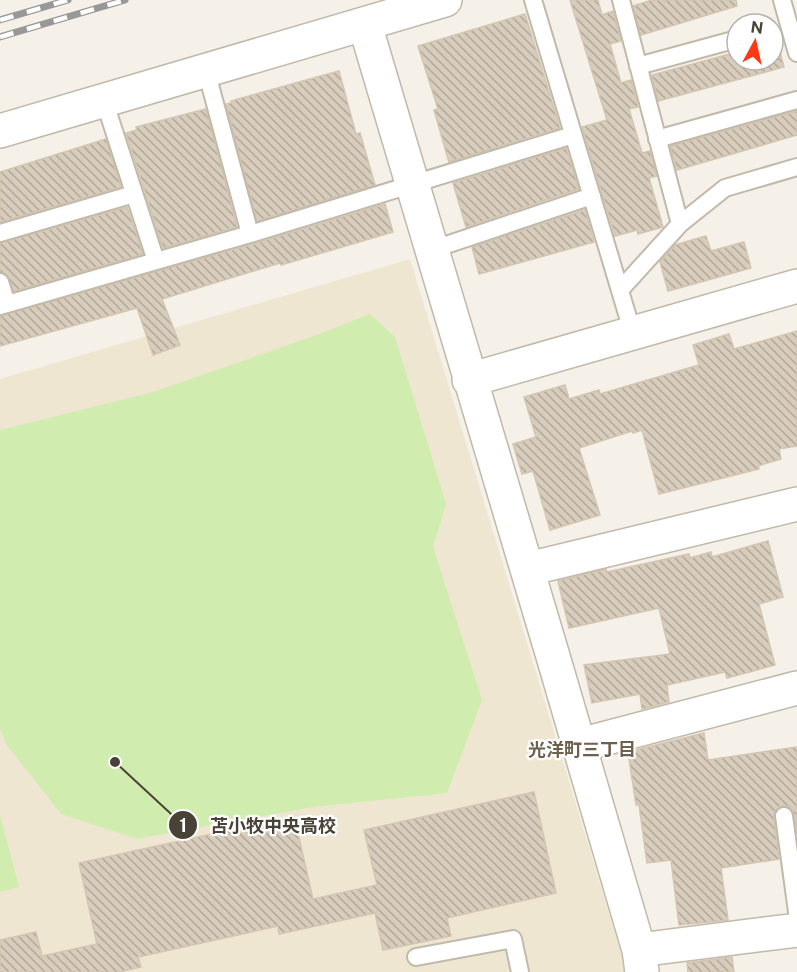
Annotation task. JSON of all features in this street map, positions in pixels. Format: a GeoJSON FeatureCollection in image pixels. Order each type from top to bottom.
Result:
{"type":"FeatureCollection","features":[{"type":"Feature","properties":{"kind":"street"},"geometry":{"type":"LineString","coordinates":[[0,131],[445,0]]}},
{"type":"Feature","properties":{"kind":"street"},"geometry":{"type":"LineString","coordinates":[[365,25],[469,380],[580,745],[640,961],[797,930]]}},
{"type":"Feature","properties":{"kind":"street"},"geometry":{"type":"LineString","coordinates":[[469,380],[797,286]]}},
{"type":"Feature","properties":{"kind":"street"},"geometry":{"type":"LineString","coordinates":[[528,569],[797,504]]}},
{"type":"Feature","properties":{"kind":"street"},"geometry":{"type":"LineString","coordinates":[[580,745],[797,688]]}},
{"type":"Feature","properties":{"kind":"lane"},"geometry":{"type":"LineString","coordinates":[[533,0],[633,334]]}},
{"type":"Feature","properties":{"kind":"lane"},"geometry":{"type":"LineString","coordinates":[[621,0],[680,224]]}},
{"type":"Feature","properties":{"kind":"lane"},"geometry":{"type":"LineString","coordinates":[[782,0],[786,25],[797,53]]}},
{"type":"Feature","properties":{"kind":"lane"},"geometry":{"type":"LineString","coordinates":[[638,66],[725,42]]}},
{"type":"Feature","properties":{"kind":"lane"},"geometry":{"type":"LineString","coordinates":[[206,70],[250,234]]}},
{"type":"Feature","properties":{"kind":"lane"},"geometry":{"type":"LineString","coordinates":[[105,100],[156,261]]}},
{"type":"Feature","properties":{"kind":"lane"},"geometry":{"type":"LineString","coordinates":[[657,139],[797,100]]}},
{"type":"Feature","properties":{"kind":"lane"},"geometry":{"type":"LineString","coordinates":[[0,282],[4,305],[412,186],[573,135]]}},
{"type":"Feature","properties":{"kind":"lane"},"geometry":{"type":"LineString","coordinates":[[620,290],[680,224],[725,188],[797,168]]}},
{"type":"Feature","properties":{"kind":"lane"},"geometry":{"type":"LineString","coordinates":[[0,233],[134,195]]}},
{"type":"Feature","properties":{"kind":"lane"},"geometry":{"type":"LineString","coordinates":[[431,250],[592,196]]}},
{"type":"Feature","properties":{"kind":"lane"},"geometry":{"type":"LineString","coordinates":[[784,816],[797,912]]}},
{"type":"Feature","properties":{"kind":"lane"},"geometry":{"type":"LineString","coordinates":[[416,957],[513,939],[520,972]]}},
{"type":"Feature","properties":{"kind":"shaded area"},"geometry":{"type":"Polygon","coordinates":[[[410,259],[626,972],[0,972],[0,379],[410,259]]]}},
{"type":"Feature","properties":{"kind":"green space"},"geometry":{"type":"Polygon","coordinates":[[[370,314],[395,337],[446,504],[433,547],[482,700],[447,793],[313,807],[137,839],[61,814],[6,744],[0,728],[0,430],[153,392],[370,314]]]}},
{"type":"Feature","properties":{"kind":"green space"},"geometry":{"type":"Polygon","coordinates":[[[0,815],[19,887],[0,892],[0,815]]]}},
{"type":"Feature","properties":{"kind":"building"},"geometry":{"type":"Polygon","coordinates":[[[570,0],[598,0],[602,15],[613,11],[621,41],[610,44],[621,83],[631,80],[638,107],[629,109],[642,153],[650,151],[657,176],[649,178],[663,227],[638,234],[637,230],[615,236],[582,127],[607,120],[570,0]]]}},
{"type":"Feature","properties":{"kind":"building"},"geometry":{"type":"Polygon","coordinates":[[[652,0],[736,0],[737,6],[641,35],[633,6],[652,0]]]}},
{"type":"Feature","properties":{"kind":"building"},"geometry":{"type":"Polygon","coordinates":[[[525,14],[560,128],[449,162],[434,110],[438,109],[418,46],[525,14]]]}},
{"type":"Feature","properties":{"kind":"building"},"geometry":{"type":"Polygon","coordinates":[[[725,55],[725,72],[765,72],[658,101],[652,75],[725,55]]]}},
{"type":"Feature","properties":{"kind":"building"},"geometry":{"type":"Polygon","coordinates":[[[339,71],[356,134],[360,133],[375,185],[257,221],[226,104],[339,71]]]}},
{"type":"Feature","properties":{"kind":"building"},"geometry":{"type":"Polygon","coordinates":[[[206,109],[237,227],[163,248],[126,133],[137,130],[136,127],[206,109]]]}},
{"type":"Feature","properties":{"kind":"building"},"geometry":{"type":"Polygon","coordinates":[[[797,111],[797,135],[677,170],[670,146],[797,111]]]}},
{"type":"Feature","properties":{"kind":"building"},"geometry":{"type":"Polygon","coordinates":[[[106,139],[121,187],[0,222],[0,172],[106,139]]]}},
{"type":"Feature","properties":{"kind":"building"},"geometry":{"type":"Polygon","coordinates":[[[566,148],[579,189],[466,227],[453,183],[566,148]]]}},
{"type":"Feature","properties":{"kind":"building"},"geometry":{"type":"Polygon","coordinates":[[[385,204],[393,232],[162,299],[180,345],[153,355],[137,308],[0,346],[0,316],[385,204]]]}},
{"type":"Feature","properties":{"kind":"building"},"geometry":{"type":"Polygon","coordinates":[[[127,207],[143,254],[14,291],[7,275],[0,272],[0,243],[127,207]]]}},
{"type":"Feature","properties":{"kind":"building"},"geometry":{"type":"Polygon","coordinates":[[[585,210],[594,242],[479,274],[472,247],[585,210]]]}},
{"type":"Feature","properties":{"kind":"building"},"geometry":{"type":"Polygon","coordinates":[[[706,236],[711,251],[744,242],[751,268],[668,291],[660,262],[675,245],[706,236]]]}},
{"type":"Feature","properties":{"kind":"building"},"geometry":{"type":"Polygon","coordinates":[[[797,331],[797,446],[779,449],[781,459],[758,466],[759,469],[659,494],[642,430],[633,433],[632,431],[579,448],[600,515],[550,530],[533,471],[522,474],[513,444],[536,437],[524,397],[565,385],[569,399],[599,390],[600,394],[699,365],[693,345],[729,334],[734,349],[797,331]]]}},
{"type":"Feature","properties":{"kind":"building"},"geometry":{"type":"Polygon","coordinates":[[[768,541],[783,597],[759,604],[775,665],[727,678],[725,672],[667,685],[669,702],[642,709],[640,694],[592,703],[584,665],[670,654],[659,608],[569,628],[558,581],[606,569],[607,572],[689,554],[690,558],[711,552],[712,557],[768,541]]]}},
{"type":"Feature","properties":{"kind":"building"},"geometry":{"type":"Polygon","coordinates":[[[704,733],[708,760],[797,747],[797,834],[793,810],[787,806],[778,807],[774,817],[779,859],[721,868],[728,920],[679,925],[671,860],[647,863],[639,805],[636,805],[628,752],[704,733]]]}},
{"type":"Feature","properties":{"kind":"building"},"geometry":{"type":"Polygon","coordinates":[[[534,792],[556,893],[447,918],[451,936],[383,950],[375,913],[279,934],[278,926],[138,957],[141,967],[119,972],[0,972],[0,940],[36,932],[42,956],[97,944],[79,863],[294,816],[313,899],[377,885],[364,830],[534,792]]]}},
{"type":"Feature","properties":{"kind":"building"},"geometry":{"type":"Polygon","coordinates":[[[732,957],[734,972],[688,972],[687,963],[732,957]]]}},
{"type":"Feature","properties":{"kind":"railway"},"geometry":{"type":"LineString","coordinates":[[0,20],[68,0]]}},
{"type":"Feature","properties":{"kind":"railway"},"geometry":{"type":"LineString","coordinates":[[0,37],[125,0]]}},
{"type":"Feature","properties":{"kind":"place","name":"苫小牧中央高校"},"geometry":{"type":"Point","coordinates":[115,762]}},
{"type":"Feature","properties":{"kind":"district","name":"光洋町三丁目"},"geometry":{"type":"Point","coordinates":[582,750]}}]}
